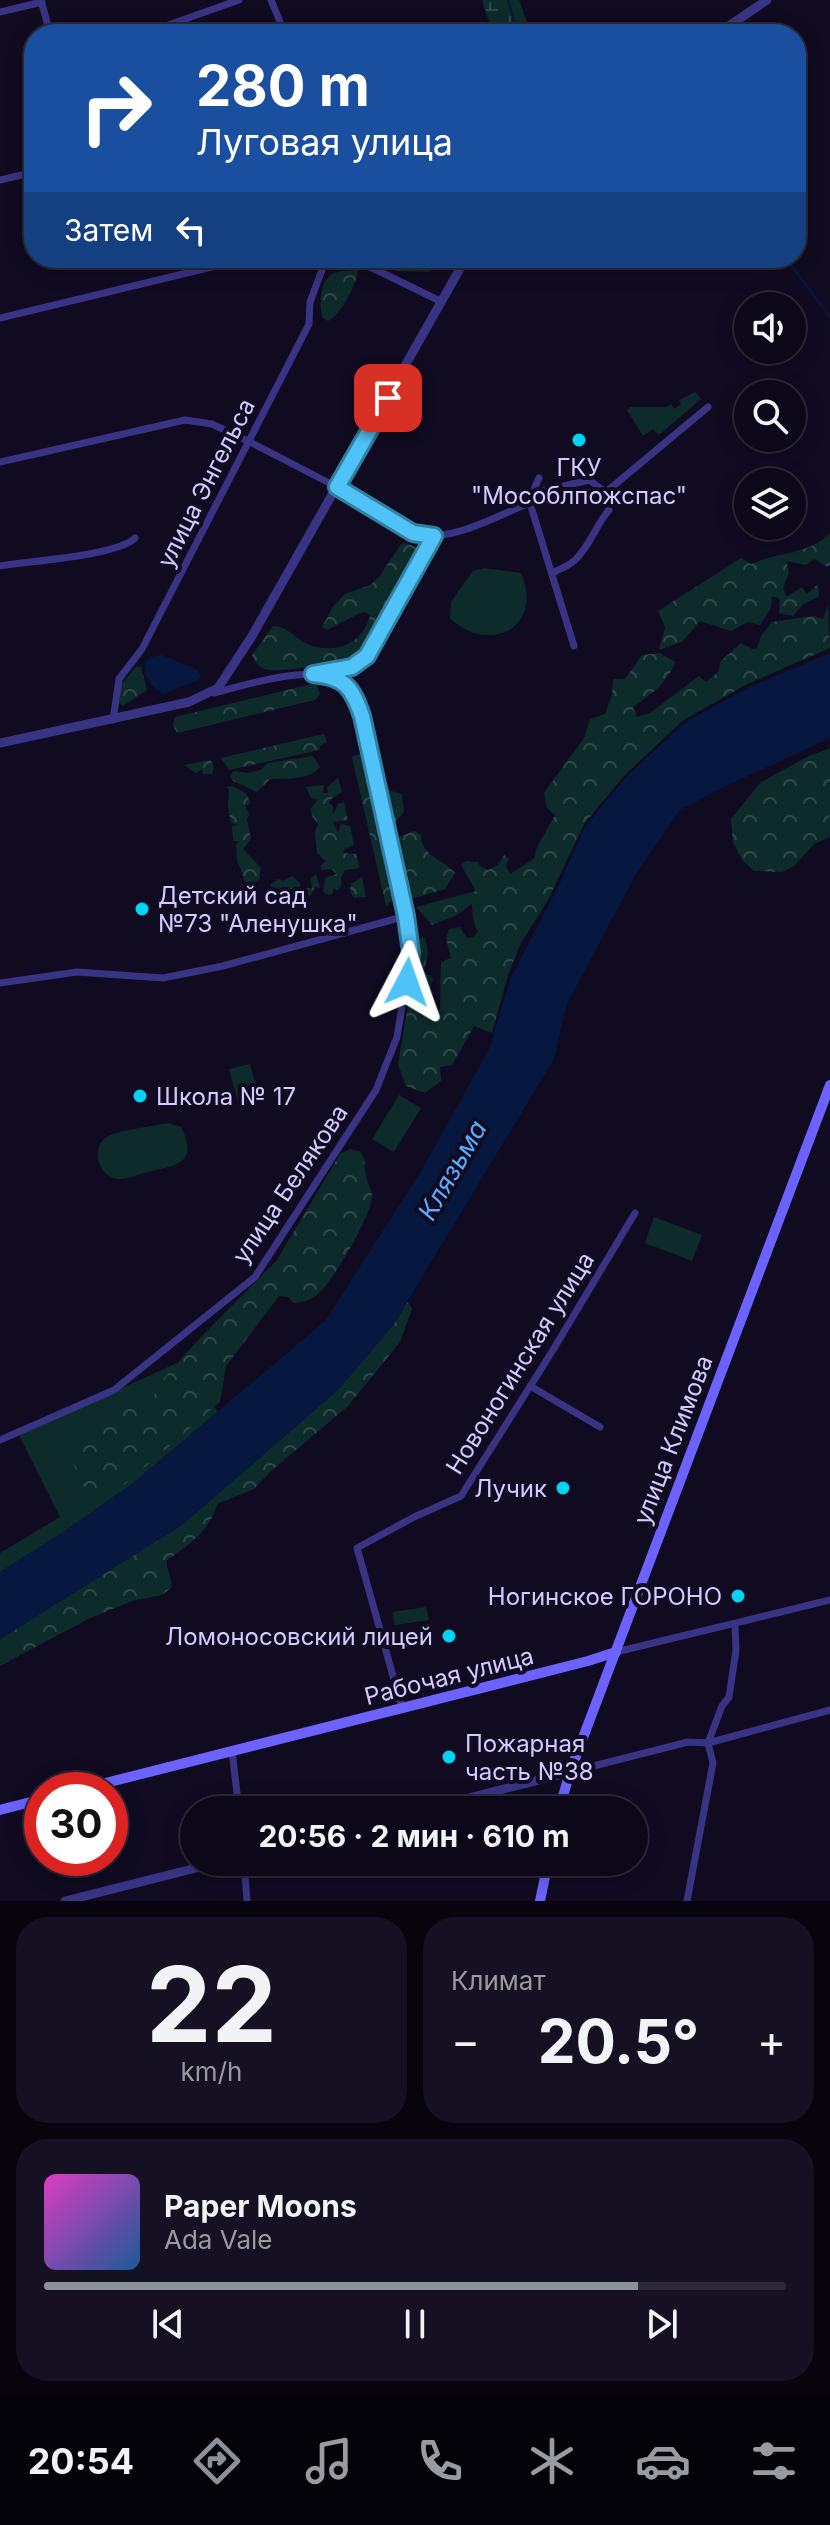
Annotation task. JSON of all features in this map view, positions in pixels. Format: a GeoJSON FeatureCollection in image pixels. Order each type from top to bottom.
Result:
{"type":"FeatureCollection","features":[{"type":"Feature","properties":{"kind":"main road","name":"улица Климова"},"geometry":{"type":"LineString","coordinates":[[563,1796],[830,1085]]}},
{"type":"Feature","properties":{"kind":"main road","name":"Рабочая улица"},"geometry":{"type":"LineString","coordinates":[[128,1777],[616,1652]]}},
{"type":"Feature","properties":{"kind":"main road"},"geometry":{"type":"LineString","coordinates":[[0,1810],[24,1804]]}},
{"type":"Feature","properties":{"kind":"main road"},"geometry":{"type":"LineString","coordinates":[[540,1901],[545,1876]]}},
{"type":"Feature","properties":{"kind":"street"},"geometry":{"type":"LineString","coordinates":[[171,24],[239,0]]}},
{"type":"Feature","properties":{"kind":"street"},"geometry":{"type":"LineString","coordinates":[[271,0],[281,24]]}},
{"type":"Feature","properties":{"kind":"street"},"geometry":{"type":"LineString","coordinates":[[732,24],[767,0]]}},
{"type":"Feature","properties":{"kind":"street"},"geometry":{"type":"LineString","coordinates":[[0,12],[41,1],[47,24]]}},
{"type":"Feature","properties":{"kind":"street"},"geometry":{"type":"LineString","coordinates":[[0,180],[24,174]]}},
{"type":"Feature","properties":{"kind":"street"},"geometry":{"type":"LineString","coordinates":[[0,318],[208,268]]}},
{"type":"Feature","properties":{"kind":"street","name":"улица Энгельса"},"geometry":{"type":"LineString","coordinates":[[113,720],[119,679],[142,649],[309,324],[310,302],[322,268]]}},
{"type":"Feature","properties":{"kind":"street"},"geometry":{"type":"LineString","coordinates":[[372,268],[442,302]]}},
{"type":"Feature","properties":{"kind":"street"},"geometry":{"type":"LineString","coordinates":[[0,743],[189,702],[218,688],[232,669],[461,268]]}},
{"type":"Feature","properties":{"kind":"street"},"geometry":{"type":"LineString","coordinates":[[606,492],[708,407]]}},
{"type":"Feature","properties":{"kind":"street"},"geometry":{"type":"LineString","coordinates":[[0,462],[185,420],[212,424],[337,487],[413,533],[434,536],[527,504],[539,478]]}},
{"type":"Feature","properties":{"kind":"street"},"geometry":{"type":"LineString","coordinates":[[531,496],[589,480],[606,492],[609,510],[582,552],[573,562],[552,573]]}},
{"type":"Feature","properties":{"kind":"street"},"geometry":{"type":"LineString","coordinates":[[531,496],[574,646]]}},
{"type":"Feature","properties":{"kind":"street"},"geometry":{"type":"LineString","coordinates":[[313,674],[352,667],[367,656],[434,536]]}},
{"type":"Feature","properties":{"kind":"street"},"geometry":{"type":"LineString","coordinates":[[0,566],[95,552],[129,543],[135,538]]}},
{"type":"Feature","properties":{"kind":"street","name":"улица Белякова"},"geometry":{"type":"LineString","coordinates":[[0,1440],[114,1390],[261,1270],[371,1100],[388,1066],[397,1037],[410,942],[357,700],[343,682],[330,676],[313,674],[256,682],[209,694]]}},
{"type":"Feature","properties":{"kind":"street"},"geometry":{"type":"LineString","coordinates":[[0,983],[87,972],[151,978],[194,972],[406,916]]}},
{"type":"Feature","properties":{"kind":"street","name":"Новоногинская улица"},"geometry":{"type":"LineString","coordinates":[[402,1708],[357,1548],[461,1496],[635,1213]]}},
{"type":"Feature","properties":{"kind":"street"},"geometry":{"type":"LineString","coordinates":[[530,1386],[600,1427]]}},
{"type":"Feature","properties":{"kind":"street","name":"Рабочая улица"},"geometry":{"type":"LineString","coordinates":[[616,1652],[830,1600]]}},
{"type":"Feature","properties":{"kind":"street"},"geometry":{"type":"LineString","coordinates":[[687,1901],[713,1763],[708,1743],[722,1706],[729,1697],[736,1650],[735,1624]]}},
{"type":"Feature","properties":{"kind":"street"},"geometry":{"type":"LineString","coordinates":[[477,1796],[688,1742],[708,1743],[830,1710]]}},
{"type":"Feature","properties":{"kind":"street"},"geometry":{"type":"LineString","coordinates":[[232,1751],[237,1796]]}},
{"type":"Feature","properties":{"kind":"street"},"geometry":{"type":"LineString","coordinates":[[65,1901],[180,1872]]}},
{"type":"Feature","properties":{"kind":"street"},"geometry":{"type":"LineString","coordinates":[[245,1876],[247,1901]]}},
{"type":"Feature","properties":{"kind":"green space"},"geometry":{"type":"Polygon","coordinates":[[[482,0],[519,0],[527,24],[490,24],[482,0]]]}},
{"type":"Feature","properties":{"kind":"green space"},"geometry":{"type":"Polygon","coordinates":[[[391,268],[435,268],[430,272],[391,268]]]}},
{"type":"Feature","properties":{"kind":"green space"},"geometry":{"type":"Polygon","coordinates":[[[358,269],[343,305],[328,321],[323,318],[321,294],[325,282],[335,273],[358,269]]]}},
{"type":"Feature","properties":{"kind":"green space"},"geometry":{"type":"Polygon","coordinates":[[[695,392],[701,399],[659,435],[653,429],[643,436],[627,410],[630,407],[666,407],[671,404],[674,409],[681,404],[679,400],[695,392]]]}},
{"type":"Feature","properties":{"kind":"green space"},"geometry":{"type":"Polygon","coordinates":[[[830,533],[830,566],[814,559],[806,565],[786,561],[789,572],[783,588],[787,597],[802,587],[807,594],[818,584],[819,596],[802,605],[793,616],[779,613],[780,599],[772,596],[771,608],[760,625],[748,622],[731,631],[700,621],[683,641],[659,650],[665,627],[658,611],[741,558],[751,564],[804,549],[830,533]]]}},
{"type":"Feature","properties":{"kind":"green space"},"geometry":{"type":"Polygon","coordinates":[[[401,544],[418,548],[420,556],[375,636],[355,656],[331,664],[282,670],[268,670],[257,664],[252,655],[273,626],[283,628],[317,647],[337,648],[354,641],[366,626],[370,616],[366,612],[327,630],[322,627],[334,605],[345,594],[370,585],[380,576],[401,544]]]}},
{"type":"Feature","properties":{"kind":"green space"},"geometry":{"type":"Polygon","coordinates":[[[484,568],[521,573],[526,593],[525,609],[519,622],[495,635],[465,629],[450,618],[451,602],[473,571],[484,568]]]}},
{"type":"Feature","properties":{"kind":"green space"},"geometry":{"type":"Polygon","coordinates":[[[828,604],[830,648],[747,684],[682,721],[624,776],[584,824],[548,900],[521,943],[508,975],[492,1033],[474,1026],[452,1065],[440,1067],[441,1081],[425,1093],[406,1086],[398,1064],[417,953],[415,940],[425,937],[428,954],[424,972],[433,978],[428,997],[419,1010],[433,1019],[440,1007],[441,962],[451,958],[446,939],[449,929],[460,927],[466,937],[472,938],[478,932],[472,904],[457,915],[432,925],[416,907],[476,891],[461,865],[466,861],[478,862],[488,870],[498,865],[504,855],[509,859],[506,866],[510,874],[535,858],[536,849],[555,815],[547,808],[544,793],[584,738],[590,719],[605,714],[612,695],[613,679],[625,679],[642,655],[660,653],[675,662],[663,682],[633,707],[637,717],[650,713],[699,676],[706,682],[719,671],[720,662],[741,643],[752,649],[757,648],[761,636],[772,622],[813,616],[823,619],[828,604]]]}},
{"type":"Feature","properties":{"kind":"green space"},"geometry":{"type":"Polygon","coordinates":[[[136,666],[141,667],[147,690],[123,706],[119,703],[121,685],[136,666]]]}},
{"type":"Feature","properties":{"kind":"green space"},"geometry":{"type":"Polygon","coordinates":[[[316,683],[320,694],[315,700],[177,733],[173,725],[175,717],[316,683]]]}},
{"type":"Feature","properties":{"kind":"green space"},"geometry":{"type":"Polygon","coordinates":[[[324,734],[327,742],[319,750],[229,770],[221,758],[324,734]]]}},
{"type":"Feature","properties":{"kind":"green space"},"geometry":{"type":"Polygon","coordinates":[[[830,748],[830,837],[814,844],[794,866],[782,872],[754,871],[743,861],[733,843],[731,819],[761,782],[830,748]]]}},
{"type":"Feature","properties":{"kind":"green space"},"geometry":{"type":"Polygon","coordinates":[[[363,753],[368,759],[399,894],[386,906],[352,757],[363,753]]]}},
{"type":"Feature","properties":{"kind":"green space"},"geometry":{"type":"Polygon","coordinates":[[[313,756],[320,767],[316,771],[297,778],[270,779],[257,792],[233,781],[230,775],[234,771],[248,773],[261,770],[268,763],[313,756]]]}},
{"type":"Feature","properties":{"kind":"green space"},"geometry":{"type":"Polygon","coordinates":[[[211,760],[214,768],[212,774],[203,774],[202,769],[196,773],[184,765],[211,760]]]}},
{"type":"Feature","properties":{"kind":"green space"},"geometry":{"type":"Polygon","coordinates":[[[338,778],[342,792],[329,803],[333,806],[333,814],[338,804],[344,802],[348,820],[333,822],[338,833],[341,824],[350,826],[354,845],[343,853],[356,854],[360,868],[345,870],[341,886],[329,895],[323,892],[325,878],[337,874],[331,869],[322,870],[320,866],[326,861],[317,853],[315,832],[318,824],[311,808],[318,800],[311,798],[306,787],[324,785],[323,793],[328,793],[327,787],[338,778]]]}},
{"type":"Feature","properties":{"kind":"green space"},"geometry":{"type":"Polygon","coordinates":[[[232,786],[247,794],[250,803],[245,806],[249,814],[251,839],[243,849],[261,868],[259,880],[247,886],[237,860],[236,845],[239,841],[233,841],[232,826],[238,825],[231,823],[229,790],[226,787],[232,786]]]}},
{"type":"Feature","properties":{"kind":"green space"},"geometry":{"type":"Polygon","coordinates":[[[384,789],[402,794],[404,812],[390,828],[384,805],[384,789]]]}},
{"type":"Feature","properties":{"kind":"green space"},"geometry":{"type":"Polygon","coordinates":[[[415,831],[421,835],[429,853],[455,873],[445,889],[411,899],[407,898],[409,874],[401,875],[399,866],[403,858],[395,844],[398,837],[415,831]]]}},
{"type":"Feature","properties":{"kind":"green space"},"geometry":{"type":"Polygon","coordinates":[[[316,874],[320,888],[315,887],[311,895],[300,900],[286,900],[284,904],[272,902],[271,884],[278,879],[283,881],[292,876],[301,884],[295,892],[298,893],[306,888],[312,889],[311,878],[316,874]]]}},
{"type":"Feature","properties":{"kind":"green space"},"geometry":{"type":"Polygon","coordinates":[[[362,877],[366,897],[354,898],[350,891],[351,884],[362,877]]]}},
{"type":"Feature","properties":{"kind":"green space"},"geometry":{"type":"Polygon","coordinates":[[[250,1064],[259,1097],[238,1103],[229,1069],[250,1064]]]}},
{"type":"Feature","properties":{"kind":"green space"},"geometry":{"type":"Polygon","coordinates":[[[399,1095],[421,1108],[394,1152],[372,1139],[399,1095]]]}},
{"type":"Feature","properties":{"kind":"green space"},"geometry":{"type":"Polygon","coordinates":[[[168,1123],[181,1127],[186,1139],[188,1148],[182,1160],[168,1167],[121,1179],[105,1173],[98,1154],[107,1137],[168,1123]]]}},
{"type":"Feature","properties":{"kind":"green space"},"geometry":{"type":"Polygon","coordinates":[[[350,1149],[363,1155],[372,1194],[371,1204],[351,1247],[325,1287],[313,1298],[301,1302],[294,1303],[288,1297],[279,1296],[226,1366],[220,1402],[116,1492],[98,1493],[86,1489],[76,1471],[70,1442],[109,1423],[156,1393],[165,1377],[200,1338],[277,1260],[340,1154],[350,1149]]]}},
{"type":"Feature","properties":{"kind":"green space"},"geometry":{"type":"Polygon","coordinates":[[[654,1217],[702,1235],[692,1261],[645,1243],[654,1217]]]}},
{"type":"Feature","properties":{"kind":"green space"},"geometry":{"type":"Polygon","coordinates":[[[408,1302],[412,1309],[400,1342],[348,1406],[254,1489],[217,1504],[204,1530],[167,1560],[171,1588],[162,1595],[132,1601],[90,1618],[0,1666],[0,1639],[182,1525],[339,1389],[393,1325],[408,1302]]]}},
{"type":"Feature","properties":{"kind":"green space"},"geometry":{"type":"Polygon","coordinates":[[[179,1362],[218,1412],[132,1484],[0,1572],[0,1553],[60,1517],[19,1435],[179,1362]]]}},
{"type":"Feature","properties":{"kind":"green space"},"geometry":{"type":"Polygon","coordinates":[[[426,1607],[429,1620],[395,1625],[392,1612],[426,1607]]]}},
{"type":"Feature","properties":{"kind":"water","name":"Клязьма"},"geometry":{"type":"Polygon","coordinates":[[[830,653],[830,738],[680,810],[637,872],[567,1004],[554,1059],[393,1325],[339,1389],[182,1525],[0,1639],[0,1572],[132,1484],[325,1321],[420,1173],[489,1049],[511,977],[585,827],[624,779],[684,723],[747,688],[830,653]]]}},
{"type":"Feature","properties":{"kind":"water"},"geometry":{"type":"Polygon","coordinates":[[[162,655],[196,669],[201,676],[199,680],[163,694],[149,681],[144,667],[151,657],[162,655]]]}},
{"type":"Feature","properties":{"kind":"waterway"},"geometry":{"type":"LineString","coordinates":[[508,0],[514,24]]}},
{"type":"Feature","properties":{"kind":"waterway"},"geometry":{"type":"LineString","coordinates":[[793,268],[830,317]]}},
{"type":"Feature","properties":{"kind":"place","name":"ГКУ \"Мособлпожспас\""},"geometry":{"type":"Point","coordinates":[579,440]}},
{"type":"Feature","properties":{"kind":"place","name":"Детский сад №73 \"Аленушка\""},"geometry":{"type":"Point","coordinates":[142,909]}},
{"type":"Feature","properties":{"kind":"place","name":"Школа № 17"},"geometry":{"type":"Point","coordinates":[140,1096]}},
{"type":"Feature","properties":{"kind":"place","name":"Лучик"},"geometry":{"type":"Point","coordinates":[563,1488]}},
{"type":"Feature","properties":{"kind":"place","name":"Ногинское ГОРОНО"},"geometry":{"type":"Point","coordinates":[738,1596]}},
{"type":"Feature","properties":{"kind":"place","name":"Ломоносовский лицей"},"geometry":{"type":"Point","coordinates":[449,1636]}},
{"type":"Feature","properties":{"kind":"place","name":"Пожарная часть №38"},"geometry":{"type":"Point","coordinates":[449,1757]}},
{"type":"Feature","properties":{"kind":"route"},"geometry":{"type":"LineString","coordinates":[[388,398],[337,487],[413,533],[424,537],[434,536],[381,636],[367,656],[352,667],[313,674],[337,679],[350,688],[362,716],[410,939],[407,982]]}}]}
